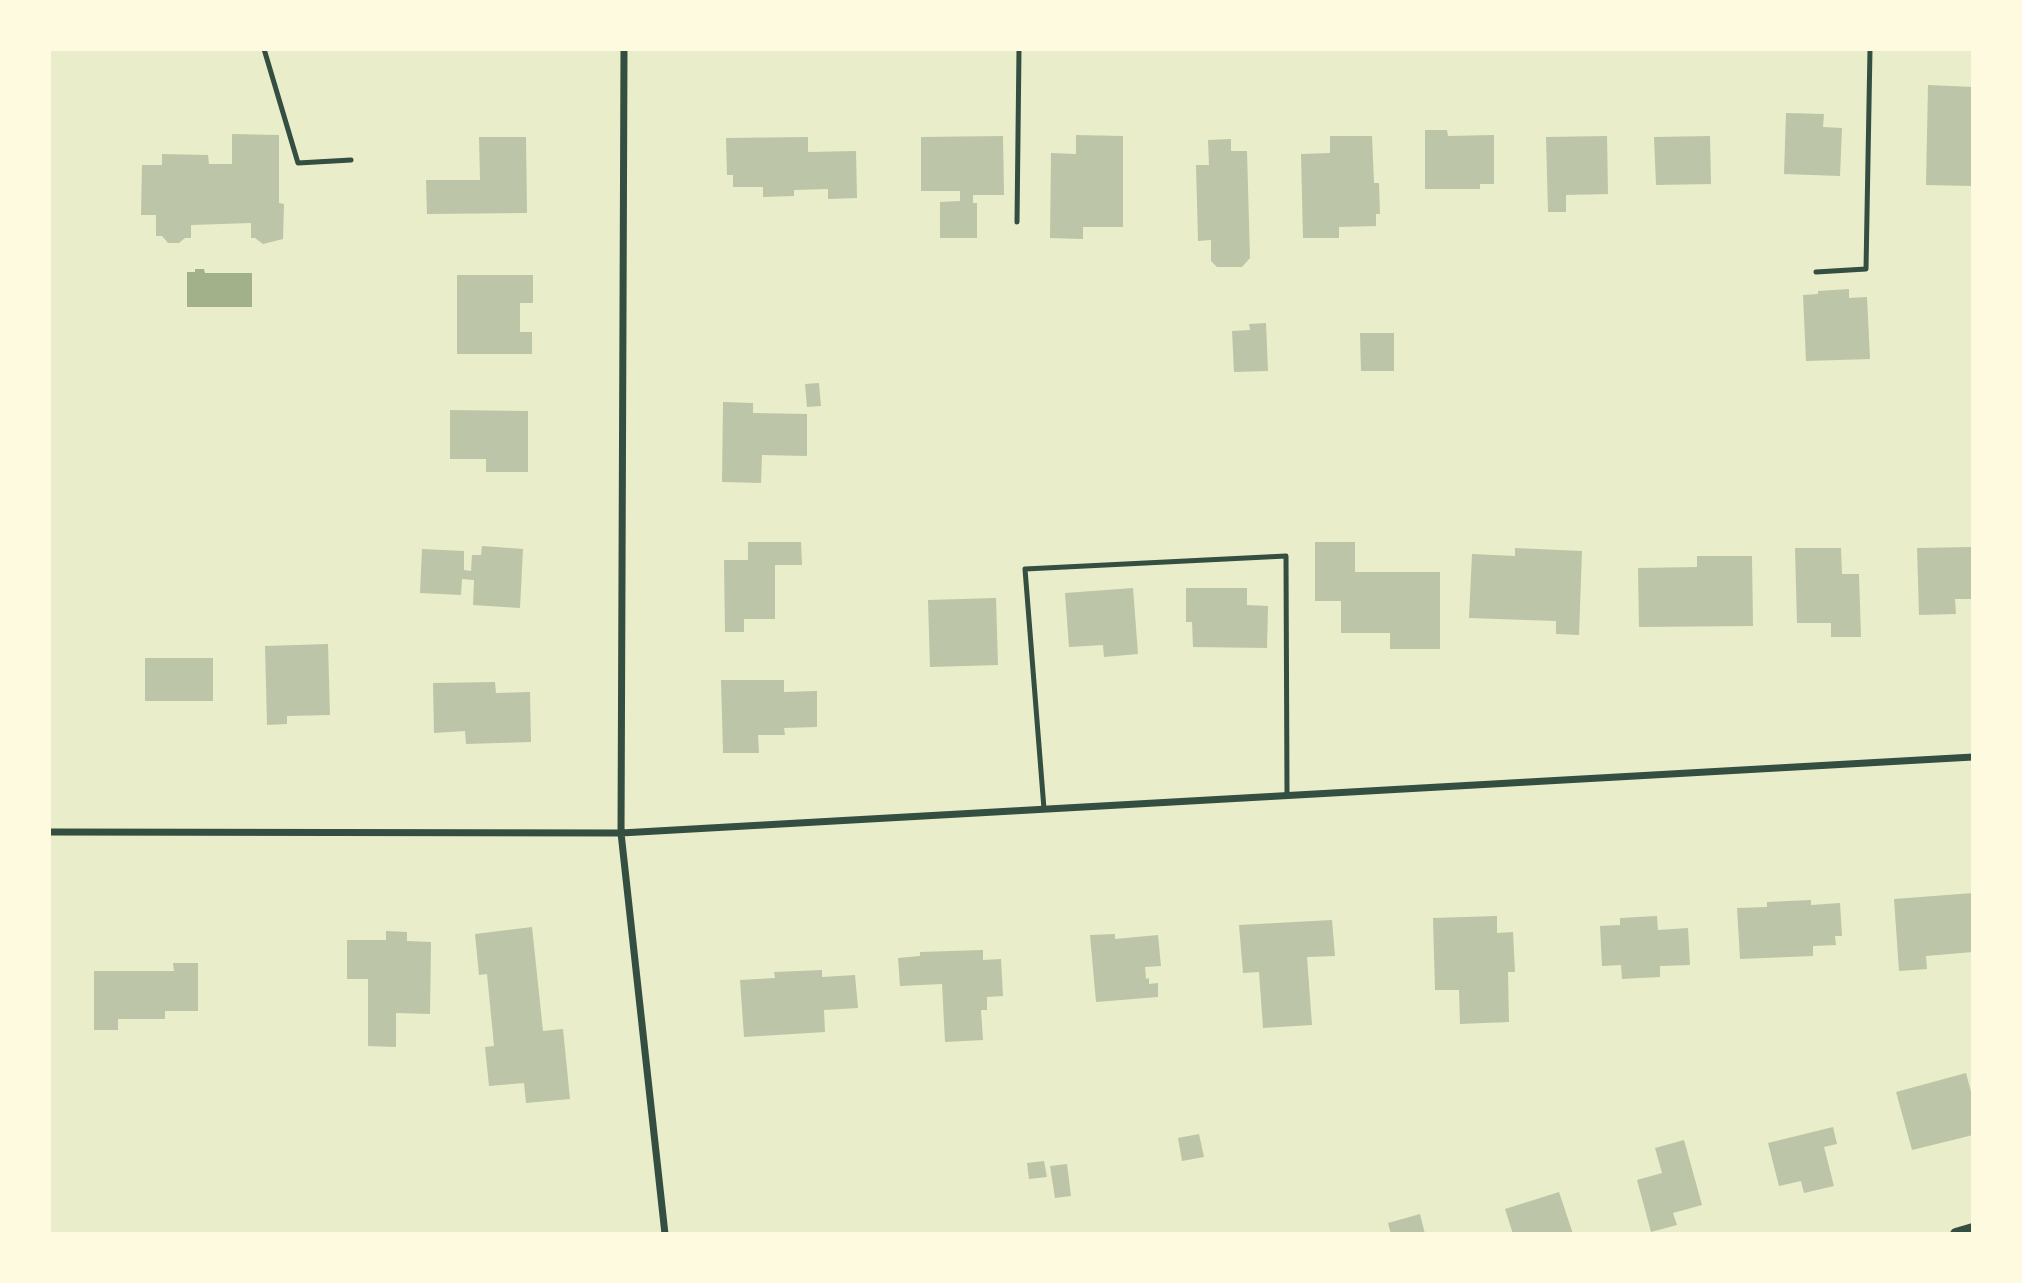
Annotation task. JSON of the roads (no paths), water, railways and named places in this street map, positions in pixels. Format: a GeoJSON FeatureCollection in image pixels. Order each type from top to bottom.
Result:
{"type":"FeatureCollection","features":[{"type":"Feature","properties":{"kind":"street"},"geometry":{"type":"LineString","coordinates":[[624,49],[621,833],[665,1234]]}},
{"type":"Feature","properties":{"kind":"street"},"geometry":{"type":"LineString","coordinates":[[49,832],[621,833],[1973,757]]}},
{"type":"Feature","properties":{"kind":"street"},"geometry":{"type":"LineString","coordinates":[[1956,1234],[1973,1230]]}},
{"type":"Feature","properties":{"kind":"lane"},"geometry":{"type":"LineString","coordinates":[[264,49],[298,163],[351,160]]}},
{"type":"Feature","properties":{"kind":"lane"},"geometry":{"type":"LineString","coordinates":[[1017,222],[1019,49]]}},
{"type":"Feature","properties":{"kind":"lane"},"geometry":{"type":"LineString","coordinates":[[1816,272],[1866,269],[1870,49]]}},
{"type":"Feature","properties":{"kind":"lane"},"geometry":{"type":"LineString","coordinates":[[1044,809],[1026,569],[1286,556],[1287,795]]}}]}
